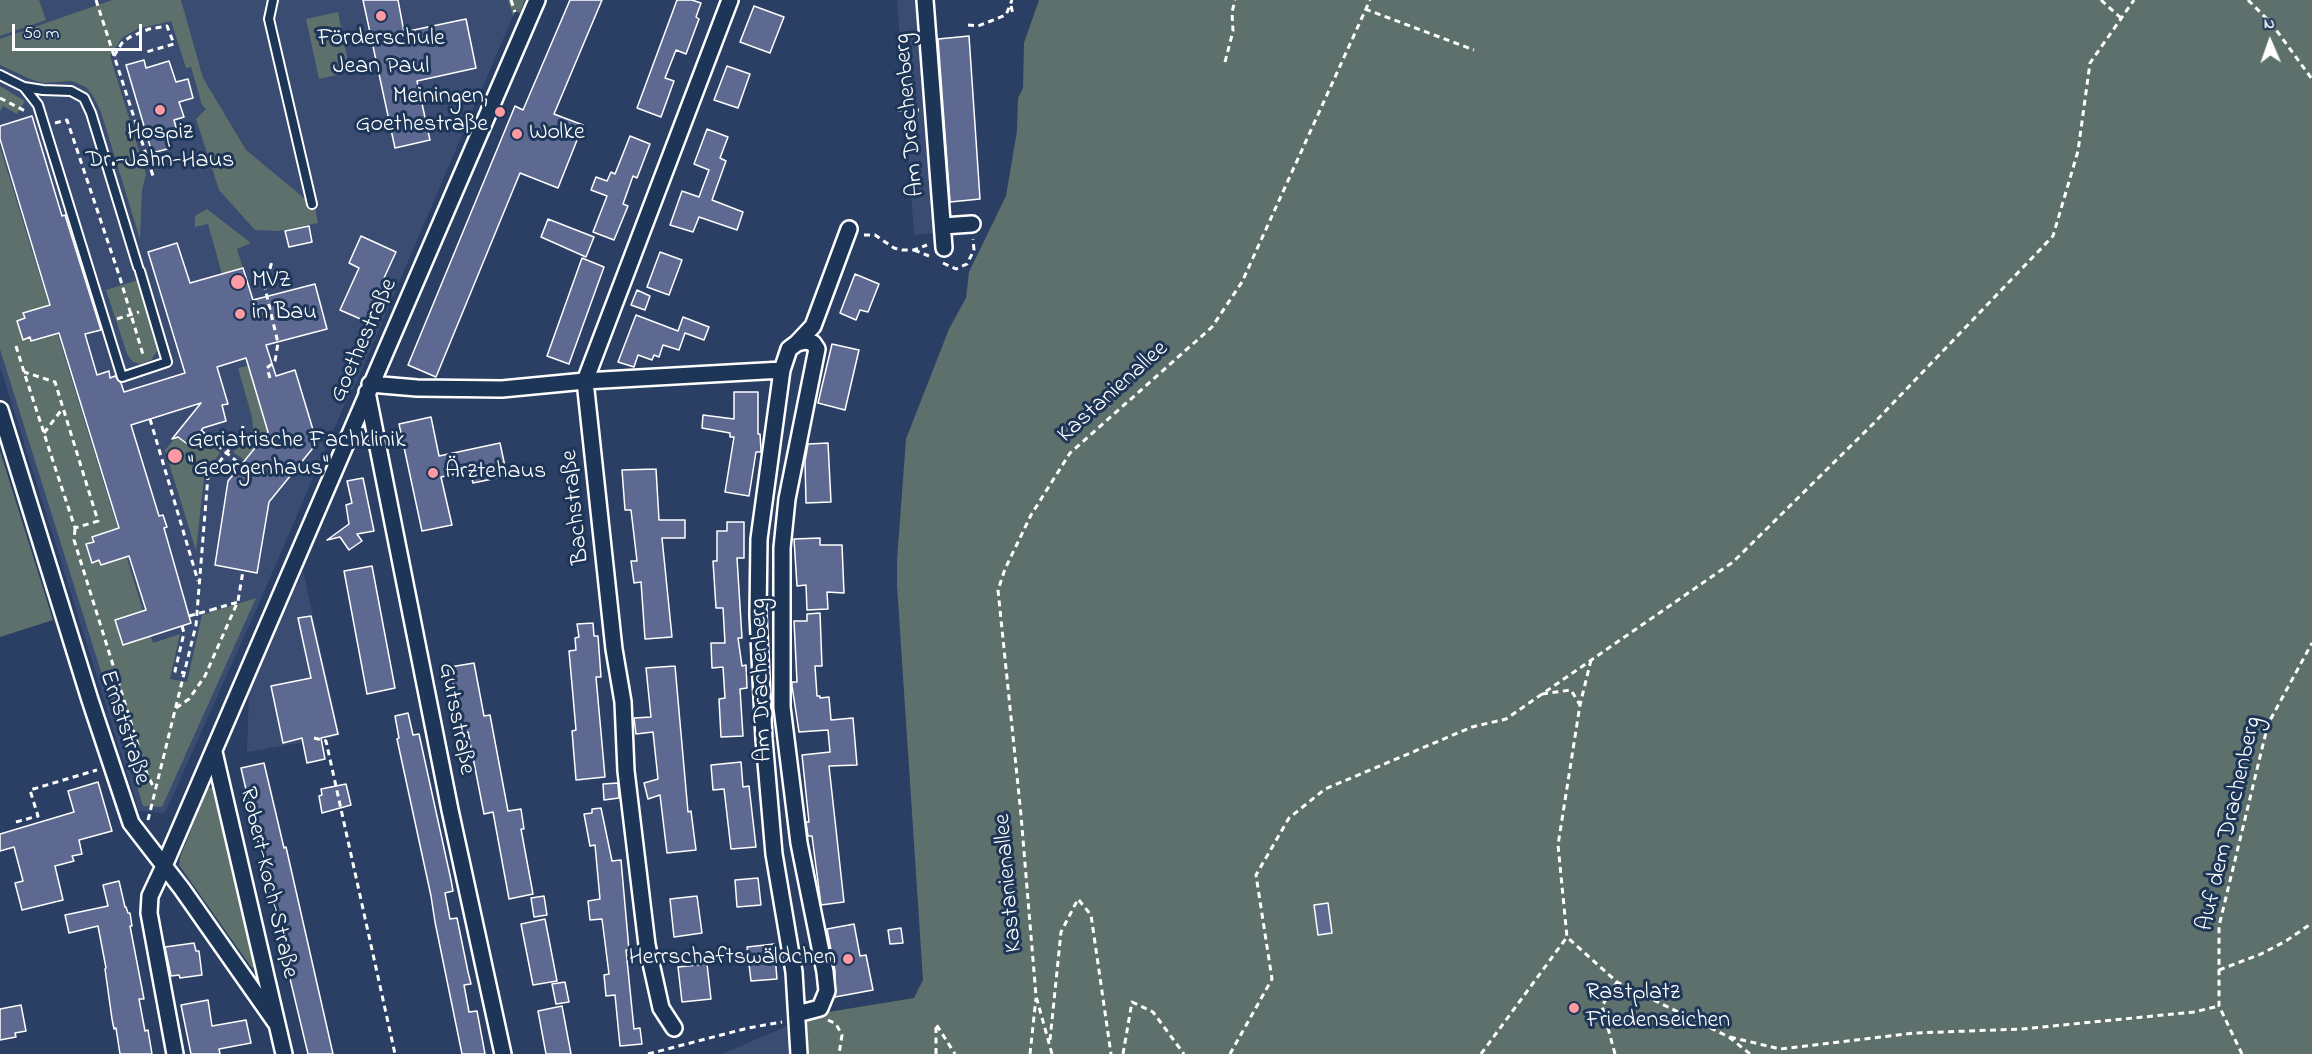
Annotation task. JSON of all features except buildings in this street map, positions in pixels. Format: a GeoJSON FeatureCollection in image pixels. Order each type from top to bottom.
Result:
{"type":"FeatureCollection","features":[{"type":"Feature","properties":{"kind":"street","name":"Goethestraße"},"geometry":{"type":"LineString","coordinates":[[164,866],[537,0]]}},
{"type":"Feature","properties":{"kind":"street","name":"Bachstraße"},"geometry":{"type":"LineString","coordinates":[[674,1028],[661,1008],[646,945],[626,771],[623,702],[614,649],[585,381],[730,0]]}},
{"type":"Feature","properties":{"kind":"street","name":"Am Drachenberg"},"geometry":{"type":"LineString","coordinates":[[925,0],[944,246]]}},
{"type":"Feature","properties":{"kind":"street","name":"Am Drachenberg"},"geometry":{"type":"LineString","coordinates":[[943,226],[972,224]]}},
{"type":"Feature","properties":{"kind":"street","name":"Am Drachenberg"},"geometry":{"type":"LineString","coordinates":[[799,1054],[798,1017],[791,949],[774,854],[764,739],[758,615],[759,539],[782,370],[789,349],[813,326],[849,229]]}},
{"type":"Feature","properties":{"kind":"street","name":"Am Drachenberg"},"geometry":{"type":"LineString","coordinates":[[797,343],[806,341],[813,343],[817,349],[787,499],[782,548],[782,706],[799,843],[827,991],[820,1008],[798,1017]]}},
{"type":"Feature","properties":{"kind":"street"},"geometry":{"type":"LineString","coordinates":[[369,388],[502,389],[585,381],[782,370]]}},
{"type":"Feature","properties":{"kind":"street","name":"Gutsstraße"},"geometry":{"type":"LineString","coordinates":[[369,388],[450,810],[503,1054]]}},
{"type":"Feature","properties":{"kind":"street","name":"Ernststraße"},"geometry":{"type":"LineString","coordinates":[[0,410],[90,700],[131,823],[164,866]]}},
{"type":"Feature","properties":{"kind":"street","name":"Robert-Koch-Straße"},"geometry":{"type":"LineString","coordinates":[[214,752],[284,1054]]}},
{"type":"Feature","properties":{"kind":"street"},"geometry":{"type":"LineString","coordinates":[[164,866],[150,896],[149,914],[175,1054]]}},
{"type":"Feature","properties":{"kind":"street","name":"Robert-Koch-Straße"},"geometry":{"type":"LineString","coordinates":[[164,866],[276,1023]]}},
{"type":"Feature","properties":{"kind":"lane"},"geometry":{"type":"LineString","coordinates":[[273,0],[269,19],[312,204]]}},
{"type":"Feature","properties":{"kind":"lane"},"geometry":{"type":"LineString","coordinates":[[0,75],[24,87],[71,91],[84,98],[91,112],[167,362],[122,377],[46,126],[38,105],[24,87]]}},
{"type":"Feature","properties":{"kind":"path"},"geometry":{"type":"LineString","coordinates":[[96,0],[154,179]]}},
{"type":"Feature","properties":{"kind":"path"},"geometry":{"type":"LineString","coordinates":[[968,25],[978,26],[1008,13],[1012,0]]}},
{"type":"Feature","properties":{"kind":"path"},"geometry":{"type":"LineString","coordinates":[[1225,62],[1233,31],[1232,12],[1235,0]]}},
{"type":"Feature","properties":{"kind":"path","name":"Kastanienallee"},"geometry":{"type":"LineString","coordinates":[[1052,1054],[1036,996],[1021,815],[999,609],[998,590],[1001,580],[1031,515],[1070,453],[1212,327],[1242,282],[1370,0]]}},
{"type":"Feature","properties":{"kind":"path"},"geometry":{"type":"LineString","coordinates":[[2101,0],[2121,18]]}},
{"type":"Feature","properties":{"kind":"path"},"geometry":{"type":"LineString","coordinates":[[1230,1054],[1272,979],[1256,875],[1289,818],[1324,789],[1472,727],[1506,719],[1733,562],[1874,423],[2053,236],[2078,151],[2090,63],[2134,0]]}},
{"type":"Feature","properties":{"kind":"path"},"geometry":{"type":"LineString","coordinates":[[2248,0],[2271,23],[2312,79]]}},
{"type":"Feature","properties":{"kind":"path"},"geometry":{"type":"LineString","coordinates":[[1011,6],[1013,14]]}},
{"type":"Feature","properties":{"kind":"path"},"geometry":{"type":"LineString","coordinates":[[1365,9],[1474,50]]}},
{"type":"Feature","properties":{"kind":"path"},"geometry":{"type":"LineString","coordinates":[[114,56],[122,43],[130,37],[149,29],[167,26],[174,44],[146,52]]}},
{"type":"Feature","properties":{"kind":"path"},"geometry":{"type":"LineString","coordinates":[[0,98],[33,114],[39,129],[67,120],[147,368]]}},
{"type":"Feature","properties":{"kind":"path"},"geometry":{"type":"LineString","coordinates":[[897,110],[933,110]]}},
{"type":"Feature","properties":{"kind":"path"},"geometry":{"type":"LineString","coordinates":[[849,229],[865,236],[875,235],[894,248],[902,250],[944,246]]}},
{"type":"Feature","properties":{"kind":"path"},"geometry":{"type":"LineString","coordinates":[[270,378],[267,368],[275,361],[278,343],[265,288],[272,261]]}},
{"type":"Feature","properties":{"kind":"path"},"geometry":{"type":"LineString","coordinates":[[106,322],[151,308]]}},
{"type":"Feature","properties":{"kind":"path"},"geometry":{"type":"LineString","coordinates":[[16,346],[75,528],[74,540],[154,790]]}},
{"type":"Feature","properties":{"kind":"path"},"geometry":{"type":"LineString","coordinates":[[24,372],[55,382],[98,521],[75,528]]}},
{"type":"Feature","properties":{"kind":"path"},"geometry":{"type":"LineString","coordinates":[[44,433],[63,408]]}},
{"type":"Feature","properties":{"kind":"path"},"geometry":{"type":"LineString","coordinates":[[150,418],[199,583]]}},
{"type":"Feature","properties":{"kind":"path"},"geometry":{"type":"LineString","coordinates":[[144,840],[154,790],[196,625],[208,476],[241,435],[243,426]]}},
{"type":"Feature","properties":{"kind":"path"},"geometry":{"type":"LineString","coordinates":[[201,431],[241,465]]}},
{"type":"Feature","properties":{"kind":"path"},"geometry":{"type":"LineString","coordinates":[[176,708],[189,699],[205,676],[238,602],[243,571]]}},
{"type":"Feature","properties":{"kind":"path"},"geometry":{"type":"LineString","coordinates":[[189,616],[238,602]]}},
{"type":"Feature","properties":{"kind":"path"},"geometry":{"type":"LineString","coordinates":[[182,626],[184,633],[175,671],[185,673]]}},
{"type":"Feature","properties":{"kind":"path","name":"Auf dem Drachenberg"},"geometry":{"type":"LineString","coordinates":[[2242,1054],[2219,1006],[2219,926],[2268,724],[2312,643]]}},
{"type":"Feature","properties":{"kind":"path"},"geometry":{"type":"LineString","coordinates":[[1481,1054],[1567,937],[1558,845],[1580,705],[1592,660]]}},
{"type":"Feature","properties":{"kind":"path"},"geometry":{"type":"LineString","coordinates":[[1540,695],[1570,690],[1580,705]]}},
{"type":"Feature","properties":{"kind":"path"},"geometry":{"type":"LineString","coordinates":[[314,738],[326,741],[395,1054]]}},
{"type":"Feature","properties":{"kind":"path"},"geometry":{"type":"LineString","coordinates":[[16,822],[38,816],[30,790],[113,765]]}},
{"type":"Feature","properties":{"kind":"path"},"geometry":{"type":"LineString","coordinates":[[1050,1041],[1061,932],[1078,898],[1090,915],[1111,1054]]}},
{"type":"Feature","properties":{"kind":"path"},"geometry":{"type":"LineString","coordinates":[[2219,970],[2261,954],[2286,941],[2312,923]]}},
{"type":"Feature","properties":{"kind":"path"},"geometry":{"type":"LineString","coordinates":[[1567,937],[1617,982],[1729,1037],[1750,1054]]}},
{"type":"Feature","properties":{"kind":"path"},"geometry":{"type":"LineString","coordinates":[[1615,1054],[1602,1006],[1617,982]]}},
{"type":"Feature","properties":{"kind":"path"},"geometry":{"type":"LineString","coordinates":[[1030,1054],[1036,996]]}},
{"type":"Feature","properties":{"kind":"path"},"geometry":{"type":"LineString","coordinates":[[1123,1054],[1132,1002],[1153,1012],[1184,1054]]}},
{"type":"Feature","properties":{"kind":"path"},"geometry":{"type":"LineString","coordinates":[[1729,1037],[1780,1049],[1915,1033],[2022,1029],[2194,1012],[2219,1006]]}},
{"type":"Feature","properties":{"kind":"path"},"geometry":{"type":"LineString","coordinates":[[648,1054],[748,1028],[798,1017],[821,1015],[836,1024],[842,1035],[839,1054]]}},
{"type":"Feature","properties":{"kind":"path"},"geometry":{"type":"LineString","coordinates":[[936,1054],[936,1024],[955,1054]]}},
{"type":"Feature","properties":{"kind":"shaded area","name":"Geriatrische Fachklinik \"Georgenhaus\""},"geometry":{"type":"Polygon","coordinates":[[[0,0],[508,0],[513,16],[357,381],[165,813],[139,811],[0,366],[0,0]]]}},
{"type":"Feature","properties":{"kind":"shaded area"},"geometry":{"type":"Polygon","coordinates":[[[0,0],[39,0],[46,20],[0,36],[0,0]]]}},
{"type":"Feature","properties":{"kind":"shaded area"},"geometry":{"type":"Polygon","coordinates":[[[112,0],[181,0],[203,78],[246,150],[315,207],[318,223],[279,231],[255,230],[219,190],[196,119],[206,109],[202,105],[191,67],[186,68],[171,21],[137,29],[122,38],[110,56],[146,174],[142,190],[140,239],[101,112],[86,87],[72,81],[43,83],[0,65],[0,39],[112,0]]]}},
{"type":"Feature","properties":{"kind":"shaded area"},"geometry":{"type":"Polygon","coordinates":[[[508,0],[525,0],[520,13],[516,11],[513,16],[508,0]]]}},
{"type":"Feature","properties":{"kind":"shaded area"},"geometry":{"type":"Polygon","coordinates":[[[897,0],[918,0],[935,233],[914,235],[897,0]]]}},
{"type":"Feature","properties":{"kind":"shaded area"},"geometry":{"type":"Polygon","coordinates":[[[1039,0],[2312,0],[2312,1054],[806,1054],[804,1016],[914,998],[923,980],[897,585],[906,439],[949,329],[966,298],[969,272],[1006,196],[1017,131],[1018,98],[1023,88],[1024,43],[1039,0]]]}},
{"type":"Feature","properties":{"kind":"shaded area"},"geometry":{"type":"Polygon","coordinates":[[[338,12],[350,72],[319,79],[306,19],[338,12]]]}},
{"type":"Feature","properties":{"kind":"shaded area"},"geometry":{"type":"Polygon","coordinates":[[[0,86],[25,101],[17,114],[3,106],[0,112],[0,86]]]}},
{"type":"Feature","properties":{"kind":"shaded area"},"geometry":{"type":"Polygon","coordinates":[[[0,147],[153,643],[180,634],[170,679],[187,682],[202,615],[256,598],[162,807],[143,806],[0,349],[0,147]]]}},
{"type":"Feature","properties":{"kind":"shaded area"},"geometry":{"type":"Polygon","coordinates":[[[207,209],[251,243],[237,249],[243,268],[222,274],[208,224],[195,227],[195,216],[207,209]]]}},
{"type":"Feature","properties":{"kind":"shaded area"},"geometry":{"type":"Polygon","coordinates":[[[138,280],[158,350],[151,360],[140,364],[133,362],[127,354],[106,290],[138,280]]]}},
{"type":"Feature","properties":{"kind":"shaded area"},"geometry":{"type":"Polygon","coordinates":[[[248,366],[268,432],[244,460],[233,452],[246,441],[253,428],[238,368],[248,366]]]}},
{"type":"Feature","properties":{"kind":"shaded area"},"geometry":{"type":"Polygon","coordinates":[[[177,436],[190,446],[199,436],[220,453],[204,478],[196,551],[165,450],[177,436]]]}},
{"type":"Feature","properties":{"kind":"shaded area"},"geometry":{"type":"Polygon","coordinates":[[[0,451],[53,620],[0,637],[0,451]]]}},
{"type":"Feature","properties":{"kind":"shaded area"},"geometry":{"type":"Polygon","coordinates":[[[303,571],[340,736],[247,752],[249,693],[303,571]]]}},
{"type":"Feature","properties":{"kind":"shaded area"},"geometry":{"type":"Polygon","coordinates":[[[213,787],[254,968],[251,967],[179,865],[180,857],[208,788],[213,787]]]}},
{"type":"Feature","properties":{"kind":"shaded area"},"geometry":{"type":"Polygon","coordinates":[[[792,1024],[794,1054],[722,1054],[792,1024]]]}},
{"type":"Feature","properties":{"kind":"place","name":"Förderschule Jean Paul"},"geometry":{"type":"Point","coordinates":[381,16]}},
{"type":"Feature","properties":{"kind":"place","name":"Hospiz Dr.-Jahn-Haus"},"geometry":{"type":"Point","coordinates":[160,110]}},
{"type":"Feature","properties":{"kind":"place","name":"Meiningen, Goethestraße"},"geometry":{"type":"Point","coordinates":[500,112]}},
{"type":"Feature","properties":{"kind":"place","name":"Wolke"},"geometry":{"type":"Point","coordinates":[517,134]}},
{"type":"Feature","properties":{"kind":"place","name":"MVZ"},"geometry":{"type":"Point","coordinates":[238,282]}},
{"type":"Feature","properties":{"kind":"place","name":"in Bau"},"geometry":{"type":"Point","coordinates":[240,314]}},
{"type":"Feature","properties":{"kind":"place","name":"Geriatrische Fachklinik \"Georgenhaus\""},"geometry":{"type":"Point","coordinates":[175,456]}},
{"type":"Feature","properties":{"kind":"place","name":"Ärztehaus"},"geometry":{"type":"Point","coordinates":[433,473]}},
{"type":"Feature","properties":{"kind":"place","name":"Herrschaftswäldchen"},"geometry":{"type":"Point","coordinates":[848,959]}},
{"type":"Feature","properties":{"kind":"place","name":"Rastplatz Friedenseichen"},"geometry":{"type":"Point","coordinates":[1574,1008]}}]}
